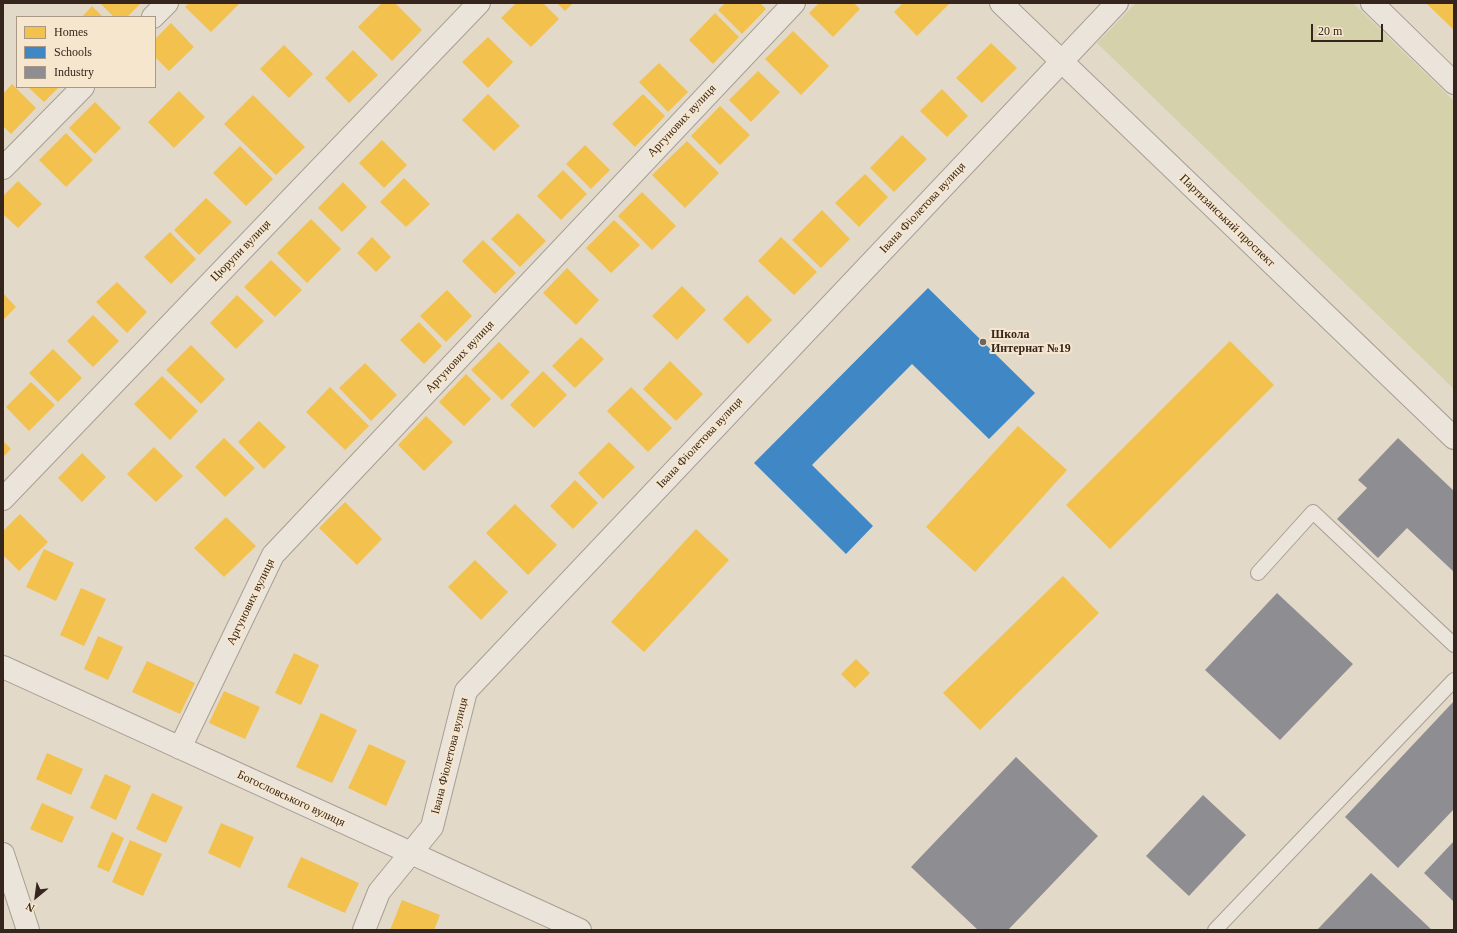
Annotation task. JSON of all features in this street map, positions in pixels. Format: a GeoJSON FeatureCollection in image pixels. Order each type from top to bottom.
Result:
{"type":"FeatureCollection","features":[{"type":"Feature","properties":{"kind":"street"},"geometry":{"type":"LineString","coordinates":[[154,16],[166,3]]}},
{"type":"Feature","properties":{"kind":"street","name":"Цюрупи вулиця"},"geometry":{"type":"LineString","coordinates":[[3,499],[479,3]]}},
{"type":"Feature","properties":{"kind":"street","name":"Аргунових вулиця"},"geometry":{"type":"LineString","coordinates":[[180,748],[274,554],[794,3]]}},
{"type":"Feature","properties":{"kind":"street","name":"Партизанський проспект"},"geometry":{"type":"LineString","coordinates":[[1001,3],[1454,438]]}},
{"type":"Feature","properties":{"kind":"street","name":"Івана Фіолетова вулиця"},"geometry":{"type":"LineString","coordinates":[[364,930],[379,892],[432,827],[466,691],[1117,3]]}},
{"type":"Feature","properties":{"kind":"street"},"geometry":{"type":"LineString","coordinates":[[1372,3],[1454,83]]}},
{"type":"Feature","properties":{"kind":"street"},"geometry":{"type":"LineString","coordinates":[[3,168],[83,88]]}},
{"type":"Feature","properties":{"kind":"street","name":"Богословського вулиця"},"geometry":{"type":"LineString","coordinates":[[3,667],[411,854],[550,924],[580,930]]}},
{"type":"Feature","properties":{"kind":"street"},"geometry":{"type":"LineString","coordinates":[[3,854],[28,930]]}},
{"type":"Feature","properties":{"kind":"lane"},"geometry":{"type":"LineString","coordinates":[[1258,573],[1313,512],[1454,645]]}},
{"type":"Feature","properties":{"kind":"lane"},"geometry":{"type":"LineString","coordinates":[[1215,930],[1454,680]]}},
{"type":"Feature","properties":{"kind":"shaded area"},"geometry":{"type":"Polygon","coordinates":[[[1136,3],[1353,3],[1454,101],[1454,389],[1097,43],[1136,3]]]}},
{"type":"Feature","properties":{"kind":"building: Homes"},"geometry":{"type":"Polygon","coordinates":[[[100,3],[141,3],[128,16],[113,16],[100,3]]]}},
{"type":"Feature","properties":{"kind":"building: Homes"},"geometry":{"type":"Polygon","coordinates":[[[189,3],[240,3],[211,32],[185,7],[189,3]]]}},
{"type":"Feature","properties":{"kind":"building: Homes"},"geometry":{"type":"Polygon","coordinates":[[[382,3],[395,3],[422,30],[392,61],[358,27],[382,3]]]}},
{"type":"Feature","properties":{"kind":"building: Homes"},"geometry":{"type":"Polygon","coordinates":[[[516,3],[543,3],[559,19],[531,47],[501,18],[516,3]]]}},
{"type":"Feature","properties":{"kind":"building: Homes"},"geometry":{"type":"Polygon","coordinates":[[[557,3],[573,3],[565,11],[557,3]]]}},
{"type":"Feature","properties":{"kind":"building: Homes"},"geometry":{"type":"Polygon","coordinates":[[[725,3],[760,3],[766,9],[742,34],[718,10],[725,3]]]}},
{"type":"Feature","properties":{"kind":"building: Homes"},"geometry":{"type":"Polygon","coordinates":[[[819,3],[854,3],[860,9],[833,37],[809,13],[819,3]]]}},
{"type":"Feature","properties":{"kind":"building: Homes"},"geometry":{"type":"Polygon","coordinates":[[[903,3],[950,3],[917,36],[894,12],[903,3]]]}},
{"type":"Feature","properties":{"kind":"building: Homes"},"geometry":{"type":"Polygon","coordinates":[[[1426,3],[1454,3],[1454,30],[1426,3]]]}},
{"type":"Feature","properties":{"kind":"building: Homes"},"geometry":{"type":"Polygon","coordinates":[[[92,6],[102,16],[83,16],[92,6]]]}},
{"type":"Feature","properties":{"kind":"building: Homes"},"geometry":{"type":"Polygon","coordinates":[[[715,13],[739,37],[713,64],[689,40],[715,13]]]}},
{"type":"Feature","properties":{"kind":"building: Homes"},"geometry":{"type":"Polygon","coordinates":[[[171,23],[194,47],[169,71],[156,58],[156,38],[171,23]]]}},
{"type":"Feature","properties":{"kind":"building: Homes"},"geometry":{"type":"Polygon","coordinates":[[[793,31],[829,66],[801,95],[765,59],[793,31]]]}},
{"type":"Feature","properties":{"kind":"building: Homes"},"geometry":{"type":"Polygon","coordinates":[[[488,37],[513,62],[488,88],[462,62],[488,37]]]}},
{"type":"Feature","properties":{"kind":"building: Homes"},"geometry":{"type":"Polygon","coordinates":[[[991,43],[1017,68],[982,103],[956,78],[991,43]]]}},
{"type":"Feature","properties":{"kind":"building: Homes"},"geometry":{"type":"Polygon","coordinates":[[[284,45],[313,74],[289,98],[260,69],[284,45]]]}},
{"type":"Feature","properties":{"kind":"building: Homes"},"geometry":{"type":"Polygon","coordinates":[[[353,50],[378,75],[349,103],[325,78],[353,50]]]}},
{"type":"Feature","properties":{"kind":"building: Homes"},"geometry":{"type":"Polygon","coordinates":[[[659,63],[688,92],[668,112],[639,82],[659,63]]]}},
{"type":"Feature","properties":{"kind":"building: Homes"},"geometry":{"type":"Polygon","coordinates":[[[758,71],[780,92],[751,122],[729,100],[758,71]]]}},
{"type":"Feature","properties":{"kind":"building: Homes"},"geometry":{"type":"Polygon","coordinates":[[[12,84],[36,108],[11,134],[3,126],[3,94],[12,84]]]}},
{"type":"Feature","properties":{"kind":"building: Homes"},"geometry":{"type":"Polygon","coordinates":[[[29,88],[58,88],[44,102],[29,88]]]}},
{"type":"Feature","properties":{"kind":"building: Homes"},"geometry":{"type":"Polygon","coordinates":[[[942,89],[968,116],[947,137],[920,111],[942,89]]]}},
{"type":"Feature","properties":{"kind":"building: Homes"},"geometry":{"type":"Polygon","coordinates":[[[179,91],[205,117],[174,148],[148,122],[179,91]]]}},
{"type":"Feature","properties":{"kind":"building: Homes"},"geometry":{"type":"Polygon","coordinates":[[[488,94],[520,126],[494,151],[462,120],[488,94]]]}},
{"type":"Feature","properties":{"kind":"building: Homes"},"geometry":{"type":"Polygon","coordinates":[[[643,94],[665,116],[635,147],[612,124],[643,94]]]}},
{"type":"Feature","properties":{"kind":"building: Homes"},"geometry":{"type":"Polygon","coordinates":[[[253,95],[305,147],[276,175],[224,124],[253,95]]]}},
{"type":"Feature","properties":{"kind":"building: Homes"},"geometry":{"type":"Polygon","coordinates":[[[95,102],[121,128],[95,154],[69,128],[95,102]]]}},
{"type":"Feature","properties":{"kind":"building: Homes"},"geometry":{"type":"Polygon","coordinates":[[[720,106],[750,135],[720,165],[691,136],[720,106]]]}},
{"type":"Feature","properties":{"kind":"building: Homes"},"geometry":{"type":"Polygon","coordinates":[[[66,133],[93,160],[66,187],[39,160],[66,133]]]}},
{"type":"Feature","properties":{"kind":"building: Homes"},"geometry":{"type":"Polygon","coordinates":[[[902,135],[927,159],[894,192],[870,168],[902,135]]]}},
{"type":"Feature","properties":{"kind":"building: Homes"},"geometry":{"type":"Polygon","coordinates":[[[382,140],[407,165],[384,188],[359,163],[382,140]]]}},
{"type":"Feature","properties":{"kind":"building: Homes"},"geometry":{"type":"Polygon","coordinates":[[[687,141],[719,173],[685,208],[652,175],[687,141]]]}},
{"type":"Feature","properties":{"kind":"building: Homes"},"geometry":{"type":"Polygon","coordinates":[[[585,145],[610,170],[591,189],[566,164],[585,145]]]}},
{"type":"Feature","properties":{"kind":"building: Homes"},"geometry":{"type":"Polygon","coordinates":[[[240,146],[273,179],[246,206],[213,173],[240,146]]]}},
{"type":"Feature","properties":{"kind":"building: Homes"},"geometry":{"type":"Polygon","coordinates":[[[563,170],[587,194],[561,220],[537,196],[563,170]]]}},
{"type":"Feature","properties":{"kind":"building: Homes"},"geometry":{"type":"Polygon","coordinates":[[[865,174],[888,197],[859,227],[835,203],[865,174]]]}},
{"type":"Feature","properties":{"kind":"building: Homes"},"geometry":{"type":"Polygon","coordinates":[[[404,178],[430,204],[406,227],[380,202],[404,178]]]}},
{"type":"Feature","properties":{"kind":"building: Homes"},"geometry":{"type":"Polygon","coordinates":[[[18,181],[42,204],[18,228],[3,214],[3,196],[18,181]]]}},
{"type":"Feature","properties":{"kind":"building: Homes"},"geometry":{"type":"Polygon","coordinates":[[[343,182],[367,207],[342,232],[318,208],[343,182]]]}},
{"type":"Feature","properties":{"kind":"building: Homes"},"geometry":{"type":"Polygon","coordinates":[[[642,192],[676,226],[652,250],[618,216],[642,192]]]}},
{"type":"Feature","properties":{"kind":"building: Homes"},"geometry":{"type":"Polygon","coordinates":[[[206,198],[232,222],[199,255],[174,230],[206,198]]]}},
{"type":"Feature","properties":{"kind":"building: Homes"},"geometry":{"type":"Polygon","coordinates":[[[822,210],[850,239],[821,268],[792,240],[822,210]]]}},
{"type":"Feature","properties":{"kind":"building: Homes"},"geometry":{"type":"Polygon","coordinates":[[[518,213],[546,241],[520,267],[491,239],[518,213]]]}},
{"type":"Feature","properties":{"kind":"building: Homes"},"geometry":{"type":"Polygon","coordinates":[[[311,219],[341,249],[307,283],[277,253],[311,219]]]}},
{"type":"Feature","properties":{"kind":"building: Homes"},"geometry":{"type":"Polygon","coordinates":[[[614,220],[640,245],[611,273],[586,248],[614,220]]]}},
{"type":"Feature","properties":{"kind":"building: Homes"},"geometry":{"type":"Polygon","coordinates":[[[170,232],[196,259],[171,284],[144,257],[170,232]]]}},
{"type":"Feature","properties":{"kind":"building: Homes"},"geometry":{"type":"Polygon","coordinates":[[[372,237],[391,257],[376,272],[357,253],[372,237]]]}},
{"type":"Feature","properties":{"kind":"building: Homes"},"geometry":{"type":"Polygon","coordinates":[[[781,237],[817,272],[794,295],[758,261],[781,237]]]}},
{"type":"Feature","properties":{"kind":"building: Homes"},"geometry":{"type":"Polygon","coordinates":[[[483,240],[516,273],[495,294],[462,261],[483,240]]]}},
{"type":"Feature","properties":{"kind":"building: Homes"},"geometry":{"type":"Polygon","coordinates":[[[271,260],[302,290],[275,317],[244,287],[271,260]]]}},
{"type":"Feature","properties":{"kind":"building: Homes"},"geometry":{"type":"Polygon","coordinates":[[[567,268],[599,300],[576,325],[543,293],[567,268]]]}},
{"type":"Feature","properties":{"kind":"building: Homes"},"geometry":{"type":"Polygon","coordinates":[[[117,282],[147,312],[127,333],[96,302],[117,282]]]}},
{"type":"Feature","properties":{"kind":"building: Homes"},"geometry":{"type":"Polygon","coordinates":[[[682,286],[706,310],[677,340],[652,316],[682,286]]]}},
{"type":"Feature","properties":{"kind":"building: Homes"},"geometry":{"type":"Polygon","coordinates":[[[447,290],[472,316],[446,342],[420,316],[447,290]]]}},
{"type":"Feature","properties":{"kind":"building: Homes"},"geometry":{"type":"Polygon","coordinates":[[[3,293],[16,307],[3,320],[3,293]]]}},
{"type":"Feature","properties":{"kind":"building: Homes"},"geometry":{"type":"Polygon","coordinates":[[[237,295],[264,321],[236,349],[210,323],[237,295]]]}},
{"type":"Feature","properties":{"kind":"building: Homes"},"geometry":{"type":"Polygon","coordinates":[[[747,295],[772,320],[748,344],[723,319],[747,295]]]}},
{"type":"Feature","properties":{"kind":"building: Homes"},"geometry":{"type":"Polygon","coordinates":[[[93,315],[119,341],[93,367],[67,341],[93,315]]]}},
{"type":"Feature","properties":{"kind":"building: Homes"},"geometry":{"type":"Polygon","coordinates":[[[419,322],[442,346],[424,364],[400,340],[419,322]]]}},
{"type":"Feature","properties":{"kind":"building: Homes"},"geometry":{"type":"Polygon","coordinates":[[[581,337],[604,359],[575,388],[552,366],[581,337]]]}},
{"type":"Feature","properties":{"kind":"building: Homes"},"geometry":{"type":"Polygon","coordinates":[[[1230,341],[1274,385],[1110,549],[1066,505],[1230,341]]]}},
{"type":"Feature","properties":{"kind":"building: Homes"},"geometry":{"type":"Polygon","coordinates":[[[499,342],[530,372],[502,400],[471,370],[499,342]]]}},
{"type":"Feature","properties":{"kind":"building: Homes"},"geometry":{"type":"Polygon","coordinates":[[[191,345],[225,379],[201,404],[166,370],[191,345]]]}},
{"type":"Feature","properties":{"kind":"building: Homes"},"geometry":{"type":"Polygon","coordinates":[[[53,349],[82,378],[58,402],[29,373],[53,349]]]}},
{"type":"Feature","properties":{"kind":"building: Homes"},"geometry":{"type":"Polygon","coordinates":[[[670,361],[703,394],[676,421],[643,389],[670,361]]]}},
{"type":"Feature","properties":{"kind":"building: Homes"},"geometry":{"type":"Polygon","coordinates":[[[365,363],[397,395],[371,421],[339,388],[365,363]]]}},
{"type":"Feature","properties":{"kind":"building: Homes"},"geometry":{"type":"Polygon","coordinates":[[[543,371],[567,395],[534,428],[510,405],[543,371]]]}},
{"type":"Feature","properties":{"kind":"building: Homes"},"geometry":{"type":"Polygon","coordinates":[[[466,374],[491,399],[464,426],[439,402],[466,374]]]}},
{"type":"Feature","properties":{"kind":"building: Homes"},"geometry":{"type":"Polygon","coordinates":[[[162,376],[198,411],[170,440],[134,404],[162,376]]]}},
{"type":"Feature","properties":{"kind":"building: Homes"},"geometry":{"type":"Polygon","coordinates":[[[31,382],[55,405],[29,431],[6,407],[31,382]]]}},
{"type":"Feature","properties":{"kind":"building: Homes"},"geometry":{"type":"Polygon","coordinates":[[[330,387],[369,426],[345,450],[306,412],[330,387]]]}},
{"type":"Feature","properties":{"kind":"building: Homes"},"geometry":{"type":"Polygon","coordinates":[[[631,387],[672,428],[648,452],[607,411],[631,387]]]}},
{"type":"Feature","properties":{"kind":"building: Homes"},"geometry":{"type":"Polygon","coordinates":[[[426,416],[453,442],[424,471],[398,445],[426,416]]]}},
{"type":"Feature","properties":{"kind":"building: Homes"},"geometry":{"type":"Polygon","coordinates":[[[259,421],[286,447],[264,469],[238,442],[259,421]]]}},
{"type":"Feature","properties":{"kind":"building: Homes"},"geometry":{"type":"Polygon","coordinates":[[[1018,426],[1067,470],[975,572],[926,527],[1018,426]]]}},
{"type":"Feature","properties":{"kind":"building: Homes"},"geometry":{"type":"Polygon","coordinates":[[[224,438],[255,468],[225,497],[195,467],[224,438]]]}},
{"type":"Feature","properties":{"kind":"building: Homes"},"geometry":{"type":"Polygon","coordinates":[[[3,441],[11,449],[3,457],[3,441]]]}},
{"type":"Feature","properties":{"kind":"building: Homes"},"geometry":{"type":"Polygon","coordinates":[[[609,442],[635,467],[603,499],[578,473],[609,442]]]}},
{"type":"Feature","properties":{"kind":"building: Homes"},"geometry":{"type":"Polygon","coordinates":[[[154,447],[183,476],[156,502],[127,474],[154,447]]]}},
{"type":"Feature","properties":{"kind":"building: Homes"},"geometry":{"type":"Polygon","coordinates":[[[82,453],[106,477],[82,502],[58,478],[82,453]]]}},
{"type":"Feature","properties":{"kind":"building: Homes"},"geometry":{"type":"Polygon","coordinates":[[[575,480],[598,503],[573,529],[550,506],[575,480]]]}},
{"type":"Feature","properties":{"kind":"building: Homes"},"geometry":{"type":"Polygon","coordinates":[[[345,502],[382,539],[357,565],[319,528],[345,502]]]}},
{"type":"Feature","properties":{"kind":"building: Homes"},"geometry":{"type":"Polygon","coordinates":[[[515,504],[557,545],[528,575],[486,533],[515,504]]]}},
{"type":"Feature","properties":{"kind":"building: Homes"},"geometry":{"type":"Polygon","coordinates":[[[20,514],[48,542],[19,571],[3,555],[3,531],[20,514]]]}},
{"type":"Feature","properties":{"kind":"building: Homes"},"geometry":{"type":"Polygon","coordinates":[[[226,517],[256,546],[224,577],[194,548],[226,517]]]}},
{"type":"Feature","properties":{"kind":"building: Homes"},"geometry":{"type":"Polygon","coordinates":[[[696,529],[729,560],[644,652],[611,622],[696,529]]]}},
{"type":"Feature","properties":{"kind":"building: Homes"},"geometry":{"type":"Polygon","coordinates":[[[44,549],[74,563],[56,601],[26,587],[44,549]]]}},
{"type":"Feature","properties":{"kind":"building: Homes"},"geometry":{"type":"Polygon","coordinates":[[[475,560],[508,592],[481,620],[448,587],[475,560]]]}},
{"type":"Feature","properties":{"kind":"building: Homes"},"geometry":{"type":"Polygon","coordinates":[[[1063,576],[1099,613],[980,730],[943,693],[1063,576]]]}},
{"type":"Feature","properties":{"kind":"building: Homes"},"geometry":{"type":"Polygon","coordinates":[[[81,588],[106,599],[84,646],[60,635],[81,588]]]}},
{"type":"Feature","properties":{"kind":"building: Homes"},"geometry":{"type":"Polygon","coordinates":[[[98,636],[123,647],[108,680],[84,669],[98,636]]]}},
{"type":"Feature","properties":{"kind":"building: Homes"},"geometry":{"type":"Polygon","coordinates":[[[294,653],[319,665],[301,705],[275,693],[294,653]]]}},
{"type":"Feature","properties":{"kind":"building: Homes"},"geometry":{"type":"Polygon","coordinates":[[[856,659],[870,673],[855,688],[841,674],[856,659]]]}},
{"type":"Feature","properties":{"kind":"building: Homes"},"geometry":{"type":"Polygon","coordinates":[[[147,661],[195,683],[180,714],[132,692],[147,661]]]}},
{"type":"Feature","properties":{"kind":"building: Homes"},"geometry":{"type":"Polygon","coordinates":[[[224,691],[260,707],[245,739],[209,723],[224,691]]]}},
{"type":"Feature","properties":{"kind":"building: Homes"},"geometry":{"type":"Polygon","coordinates":[[[321,713],[357,730],[332,783],[296,767],[321,713]]]}},
{"type":"Feature","properties":{"kind":"building: Homes"},"geometry":{"type":"Polygon","coordinates":[[[369,744],[406,761],[386,806],[348,788],[369,744]]]}},
{"type":"Feature","properties":{"kind":"building: Homes"},"geometry":{"type":"Polygon","coordinates":[[[47,753],[83,769],[71,795],[36,779],[47,753]]]}},
{"type":"Feature","properties":{"kind":"building: Homes"},"geometry":{"type":"Polygon","coordinates":[[[105,774],[131,786],[116,820],[90,808],[105,774]]]}},
{"type":"Feature","properties":{"kind":"building: Homes"},"geometry":{"type":"Polygon","coordinates":[[[152,793],[183,807],[166,843],[136,829],[152,793]]]}},
{"type":"Feature","properties":{"kind":"building: Homes"},"geometry":{"type":"Polygon","coordinates":[[[42,803],[74,817],[62,843],[30,829],[42,803]]]}},
{"type":"Feature","properties":{"kind":"building: Homes"},"geometry":{"type":"Polygon","coordinates":[[[221,823],[254,837],[240,868],[208,853],[221,823]]]}},
{"type":"Feature","properties":{"kind":"building: Homes"},"geometry":{"type":"Polygon","coordinates":[[[112,832],[124,838],[109,872],[97,867],[112,832]]]}},
{"type":"Feature","properties":{"kind":"building: Homes"},"geometry":{"type":"Polygon","coordinates":[[[130,840],[162,854],[143,896],[112,882],[130,840]]]}},
{"type":"Feature","properties":{"kind":"building: Homes"},"geometry":{"type":"Polygon","coordinates":[[[301,857],[359,883],[345,913],[287,887],[301,857]]]}},
{"type":"Feature","properties":{"kind":"building: Homes"},"geometry":{"type":"Polygon","coordinates":[[[402,900],[440,915],[434,930],[390,930],[402,900]]]}},
{"type":"Feature","properties":{"kind":"building: Schools"},"geometry":{"type":"Polygon","coordinates":[[[928,288],[1035,393],[989,439],[912,364],[812,465],[873,526],[846,554],[754,463],[928,288]]]}},
{"type":"Feature","properties":{"kind":"building: Industry"},"geometry":{"type":"Polygon","coordinates":[[[1398,438],[1454,491],[1454,572],[1407,528],[1378,558],[1337,519],[1367,488],[1358,480],[1398,438]]]}},
{"type":"Feature","properties":{"kind":"building: Industry"},"geometry":{"type":"Polygon","coordinates":[[[1277,593],[1353,664],[1280,740],[1205,670],[1277,593]]]}},
{"type":"Feature","properties":{"kind":"building: Industry"},"geometry":{"type":"Polygon","coordinates":[[[1454,701],[1454,809],[1398,868],[1345,817],[1454,701]]]}},
{"type":"Feature","properties":{"kind":"building: Industry"},"geometry":{"type":"Polygon","coordinates":[[[1016,757],[1098,836],[1008,930],[978,930],[911,867],[1016,757]]]}},
{"type":"Feature","properties":{"kind":"building: Industry"},"geometry":{"type":"Polygon","coordinates":[[[1203,795],[1246,835],[1189,896],[1146,856],[1203,795]]]}},
{"type":"Feature","properties":{"kind":"building: Industry"},"geometry":{"type":"Polygon","coordinates":[[[1454,841],[1454,902],[1424,873],[1454,841]]]}},
{"type":"Feature","properties":{"kind":"building: Industry"},"geometry":{"type":"Polygon","coordinates":[[[1371,873],[1432,930],[1317,930],[1371,873]]]}},
{"type":"Feature","properties":{"kind":"place","name":"Школа Интернат №19"},"geometry":{"type":"Point","coordinates":[983,342]}}]}
